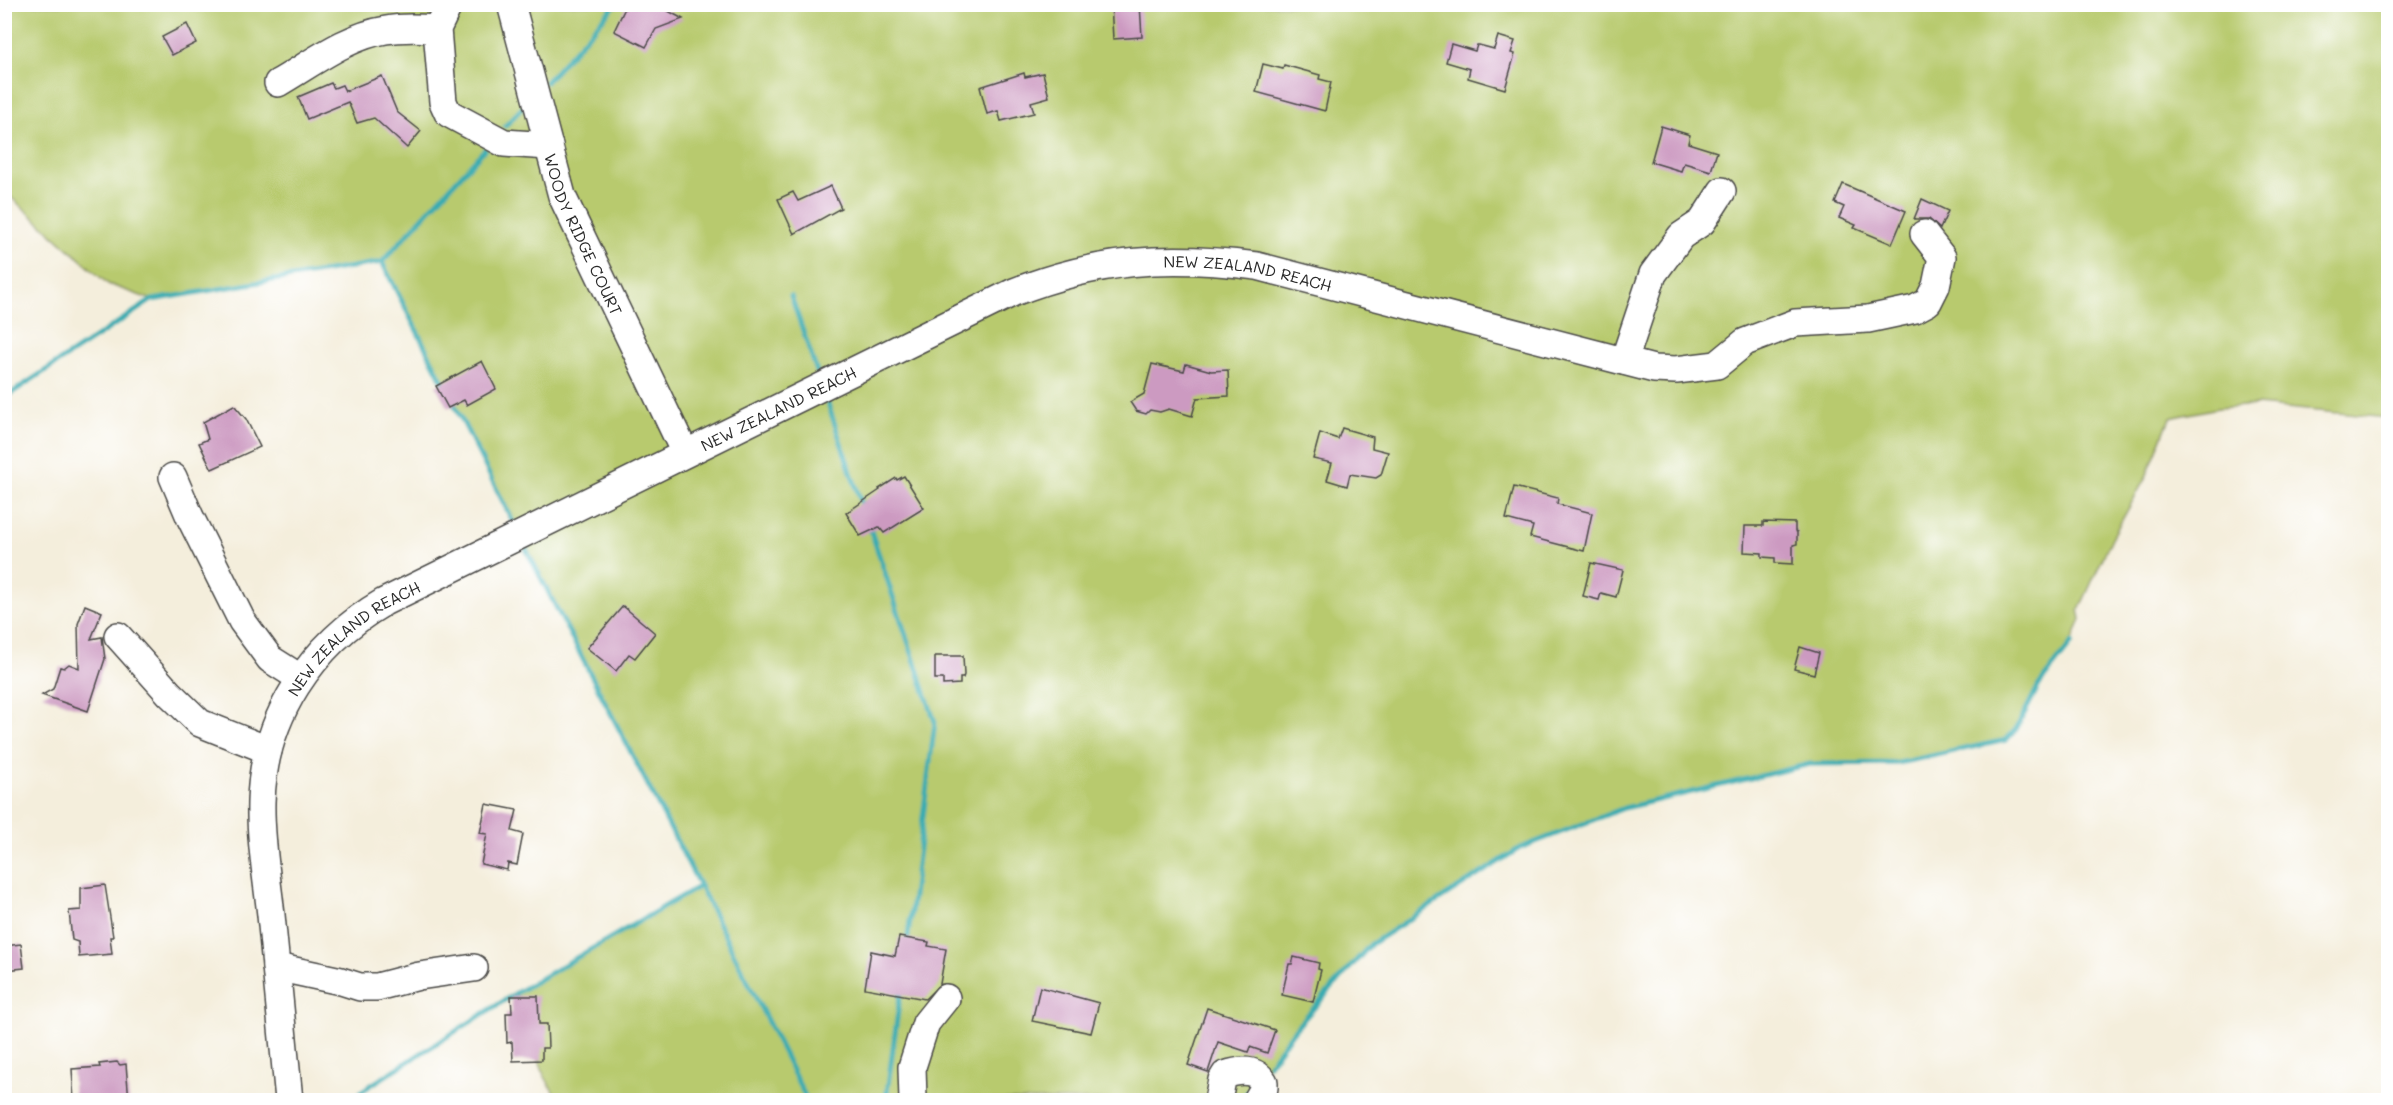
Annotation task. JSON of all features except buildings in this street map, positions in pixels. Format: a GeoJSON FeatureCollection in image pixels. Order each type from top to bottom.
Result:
{"type":"FeatureCollection","features":[{"type":"Feature","properties":{"kind":"street"},"geometry":{"type":"LineString","coordinates":[[449,4],[437,29],[443,102],[448,113],[504,143],[549,146]]}},
{"type":"Feature","properties":{"kind":"street","name":"WOODY RIDGE COURT"},"geometry":{"type":"LineString","coordinates":[[511,4],[562,196],[685,453]]}},
{"type":"Feature","properties":{"kind":"street"},"geometry":{"type":"LineString","coordinates":[[278,82],[330,52],[371,33],[403,28],[437,29]]}},
{"type":"Feature","properties":{"kind":"street"},"geometry":{"type":"LineString","coordinates":[[1624,361],[1653,274],[1681,236],[1702,222],[1722,191]]}},
{"type":"Feature","properties":{"kind":"street","name":"NEW ZEALAND REACH"},"geometry":{"type":"LineString","coordinates":[[289,1101],[261,816],[268,750],[286,701],[300,678],[325,648],[362,615],[1014,292],[1050,278],[1083,269],[1152,259],[1209,260],[1267,268],[1654,369],[1676,370],[1717,365],[1745,342],[1795,323],[1868,319],[1916,309],[1928,302],[1936,286],[1942,257],[1924,234]]}},
{"type":"Feature","properties":{"kind":"street"},"geometry":{"type":"LineString","coordinates":[[173,477],[190,518],[242,621],[270,660],[300,678]]}},
{"type":"Feature","properties":{"kind":"street"},"geometry":{"type":"LineString","coordinates":[[118,636],[169,693],[200,723],[268,750]]}},
{"type":"Feature","properties":{"kind":"street"},"geometry":{"type":"LineString","coordinates":[[276,967],[360,987],[377,987],[419,976],[474,968]]}},
{"type":"Feature","properties":{"kind":"street"},"geometry":{"type":"LineString","coordinates":[[913,1101],[912,1068],[926,1023],[946,998]]}},
{"type":"Feature","properties":{"kind":"street"},"geometry":{"type":"LineString","coordinates":[[1218,1101],[1225,1075],[1245,1071],[1255,1072],[1264,1082],[1264,1088],[1257,1101]]}},
{"type":"Feature","properties":{"kind":"green space"},"geometry":{"type":"Polygon","coordinates":[[[5,5],[2388,5],[2388,418],[2257,405],[2218,408],[2170,418],[2146,477],[2112,538],[2079,610],[2081,619],[2072,643],[2039,685],[2016,729],[2006,740],[1898,763],[1812,764],[1624,809],[1520,848],[1370,944],[1295,1029],[1242,1100],[558,1100],[544,1075],[516,993],[700,886],[382,262],[152,300],[108,284],[5,192],[5,5]]]}},
{"type":"Feature","properties":{"kind":"waterway"},"geometry":{"type":"LineString","coordinates":[[546,82],[616,4]]}},
{"type":"Feature","properties":{"kind":"waterway"},"geometry":{"type":"LineString","coordinates":[[505,126],[523,107]]}},
{"type":"Feature","properties":{"kind":"waterway"},"geometry":{"type":"LineString","coordinates":[[4,398],[152,300],[382,262],[485,149]]}},
{"type":"Feature","properties":{"kind":"waterway"},"geometry":{"type":"LineString","coordinates":[[382,262],[445,386]]}},
{"type":"Feature","properties":{"kind":"waterway"},"geometry":{"type":"LineString","coordinates":[[791,296],[817,372]]}},
{"type":"Feature","properties":{"kind":"waterway"},"geometry":{"type":"LineString","coordinates":[[452,400],[513,522]]}},
{"type":"Feature","properties":{"kind":"waterway"},"geometry":{"type":"LineString","coordinates":[[827,401],[863,508]]}},
{"type":"Feature","properties":{"kind":"waterway"},"geometry":{"type":"LineString","coordinates":[[869,525],[935,722],[907,944]]}},
{"type":"Feature","properties":{"kind":"waterway"},"geometry":{"type":"LineString","coordinates":[[526,549],[700,886],[807,1100]]}},
{"type":"Feature","properties":{"kind":"waterway"},"geometry":{"type":"LineString","coordinates":[[1269,1064],[1295,1029],[1371,944],[1520,848],[1624,808],[1810,764],[1898,763],[2006,740],[2016,729],[2039,685],[2072,643]]}},
{"type":"Feature","properties":{"kind":"waterway"},"geometry":{"type":"LineString","coordinates":[[360,1092],[516,993],[700,886]]}},
{"type":"Feature","properties":{"kind":"waterway"},"geometry":{"type":"LineString","coordinates":[[886,1100],[901,989]]}},
{"type":"Feature","properties":{"kind":"waterway"},"geometry":{"type":"LineString","coordinates":[[1242,1100],[1247,1092]]}}]}
